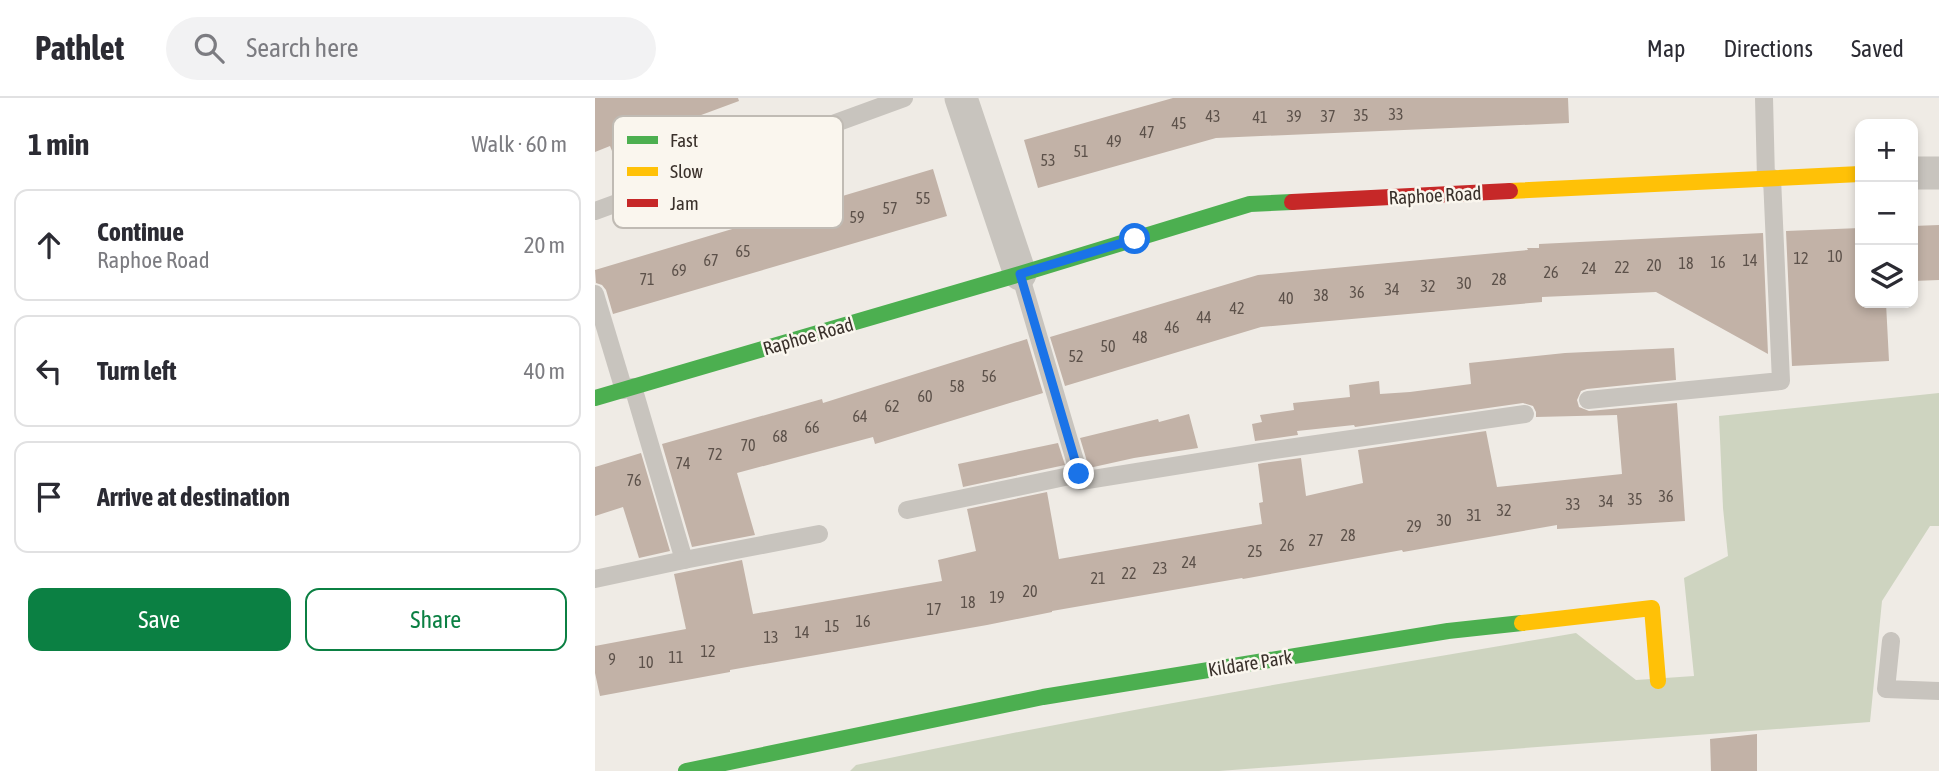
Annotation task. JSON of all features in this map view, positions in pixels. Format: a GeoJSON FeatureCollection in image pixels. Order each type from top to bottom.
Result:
{"type":"FeatureCollection","features":[{"type":"Feature","properties":{"kind":"street"},"geometry":{"type":"LineString","coordinates":[[961,98],[1020,274]]}},
{"type":"Feature","properties":{"kind":"street"},"geometry":{"type":"LineString","coordinates":[[1918,173],[1939,173]]}},
{"type":"Feature","properties":{"kind":"street","name":"Raphoe Road"},"geometry":{"type":"LineString","coordinates":[[595,398],[1250,204],[1855,174]]}},
{"type":"Feature","properties":{"kind":"street","name":"Kildare Park"},"geometry":{"type":"LineString","coordinates":[[686,771],[780,762],[1043,697],[1448,631],[1652,608],[1658,681]]}},
{"type":"Feature","properties":{"kind":"lane"},"geometry":{"type":"LineString","coordinates":[[843,120],[904,98]]}},
{"type":"Feature","properties":{"kind":"lane"},"geometry":{"type":"LineString","coordinates":[[1588,400],[1781,381],[1764,98]]}},
{"type":"Feature","properties":{"kind":"lane"},"geometry":{"type":"LineString","coordinates":[[595,211],[613,204]]}},
{"type":"Feature","properties":{"kind":"lane"},"geometry":{"type":"LineString","coordinates":[[1020,274],[1081,481],[1525,414]]}},
{"type":"Feature","properties":{"kind":"lane"},"geometry":{"type":"LineString","coordinates":[[595,294],[629,388],[684,560]]}},
{"type":"Feature","properties":{"kind":"lane"},"geometry":{"type":"LineString","coordinates":[[907,510],[1079,474]]}},
{"type":"Feature","properties":{"kind":"lane"},"geometry":{"type":"LineString","coordinates":[[595,579],[819,534]]}},
{"type":"Feature","properties":{"kind":"lane"},"geometry":{"type":"LineString","coordinates":[[1891,641],[1886,689],[1939,691]]}},
{"type":"Feature","properties":{"kind":"green space"},"geometry":{"type":"Polygon","coordinates":[[[1939,393],[1939,526],[1930,526],[1882,601],[1870,722],[1219,771],[850,771],[856,765],[1036,729],[1576,633],[1636,680],[1694,676],[1684,578],[1728,556],[1719,416],[1939,393]]]}},
{"type":"Feature","properties":{"kind":"building"},"geometry":{"type":"Polygon","coordinates":[[[595,98],[738,98],[739,101],[698,116],[613,116],[613,154],[610,146],[595,152],[595,98]]]}},
{"type":"Feature","properties":{"kind":"building"},"geometry":{"type":"Polygon","coordinates":[[[1173,98],[1568,98],[1569,123],[1216,138],[1038,188],[1024,140],[1173,98]]]}},
{"type":"Feature","properties":{"kind":"building"},"geometry":{"type":"Polygon","coordinates":[[[933,169],[947,216],[613,314],[606,290],[596,283],[595,270],[736,228],[843,228],[843,196],[933,169]]]}},
{"type":"Feature","properties":{"kind":"building"},"geometry":{"type":"Polygon","coordinates":[[[1939,225],[1939,280],[1918,281],[1918,226],[1939,225]]]}},
{"type":"Feature","properties":{"kind":"building"},"geometry":{"type":"Polygon","coordinates":[[[1855,228],[1855,308],[1886,308],[1889,361],[1792,366],[1786,231],[1855,228]]]}},
{"type":"Feature","properties":{"kind":"building"},"geometry":{"type":"Polygon","coordinates":[[[1763,233],[1768,354],[1656,292],[1542,297],[1542,302],[1261,327],[1065,386],[1050,337],[1258,275],[1528,250],[1527,248],[1539,248],[1539,244],[1763,233]]]}},
{"type":"Feature","properties":{"kind":"building"},"geometry":{"type":"Polygon","coordinates":[[[1027,339],[1043,393],[875,444],[873,437],[737,473],[755,535],[692,547],[662,444],[822,399],[823,403],[1027,339]]]}},
{"type":"Feature","properties":{"kind":"building"},"geometry":{"type":"Polygon","coordinates":[[[1674,348],[1676,380],[1587,389],[1581,391],[1577,400],[1579,407],[1589,411],[1677,403],[1685,521],[1557,529],[1557,525],[1403,552],[1402,550],[1052,611],[600,696],[595,673],[595,646],[686,629],[674,574],[742,560],[753,614],[942,581],[938,560],[976,551],[967,509],[1047,492],[1059,559],[1262,524],[1259,503],[1263,502],[1258,464],[1263,463],[1301,458],[1306,496],[1363,483],[1358,450],[1486,431],[1497,487],[1622,474],[1617,415],[1536,417],[1533,406],[1523,403],[1355,427],[1297,431],[1298,435],[1255,441],[1252,424],[1262,422],[1260,415],[1294,410],[1293,403],[1350,397],[1349,385],[1379,381],[1380,394],[1471,384],[1469,363],[1565,353],[1674,348]]]}},
{"type":"Feature","properties":{"kind":"building"},"geometry":{"type":"Polygon","coordinates":[[[1189,414],[1198,448],[1089,468],[1080,438],[1189,414]]]}},
{"type":"Feature","properties":{"kind":"building"},"geometry":{"type":"Polygon","coordinates":[[[1058,443],[1065,465],[963,487],[958,464],[1058,443]]]}},
{"type":"Feature","properties":{"kind":"building"},"geometry":{"type":"Polygon","coordinates":[[[641,453],[670,551],[639,558],[623,507],[595,516],[595,467],[641,453]]]}},
{"type":"Feature","properties":{"kind":"building"},"geometry":{"type":"Polygon","coordinates":[[[1757,734],[1757,771],[1711,771],[1710,739],[1757,734]]]}},
{"type":"Feature","properties":{"kind":"traffic: fast"},"geometry":{"type":"LineString","coordinates":[[595,398],[1250,204],[1292,202]]}},
{"type":"Feature","properties":{"kind":"traffic: fast"},"geometry":{"type":"LineString","coordinates":[[686,771],[1043,697],[1448,631],[1522,623]]}},
{"type":"Feature","properties":{"kind":"traffic: slow"},"geometry":{"type":"LineString","coordinates":[[1510,191],[1855,174]]}},
{"type":"Feature","properties":{"kind":"traffic: slow"},"geometry":{"type":"LineString","coordinates":[[1522,623],[1652,608],[1658,681]]}},
{"type":"Feature","properties":{"kind":"traffic: jam"},"geometry":{"type":"LineString","coordinates":[[1292,202],[1510,191]]}},
{"type":"Feature","properties":{"kind":"route"},"geometry":{"type":"LineString","coordinates":[[1079,474],[1020,274],[1135,239]]}}]}
